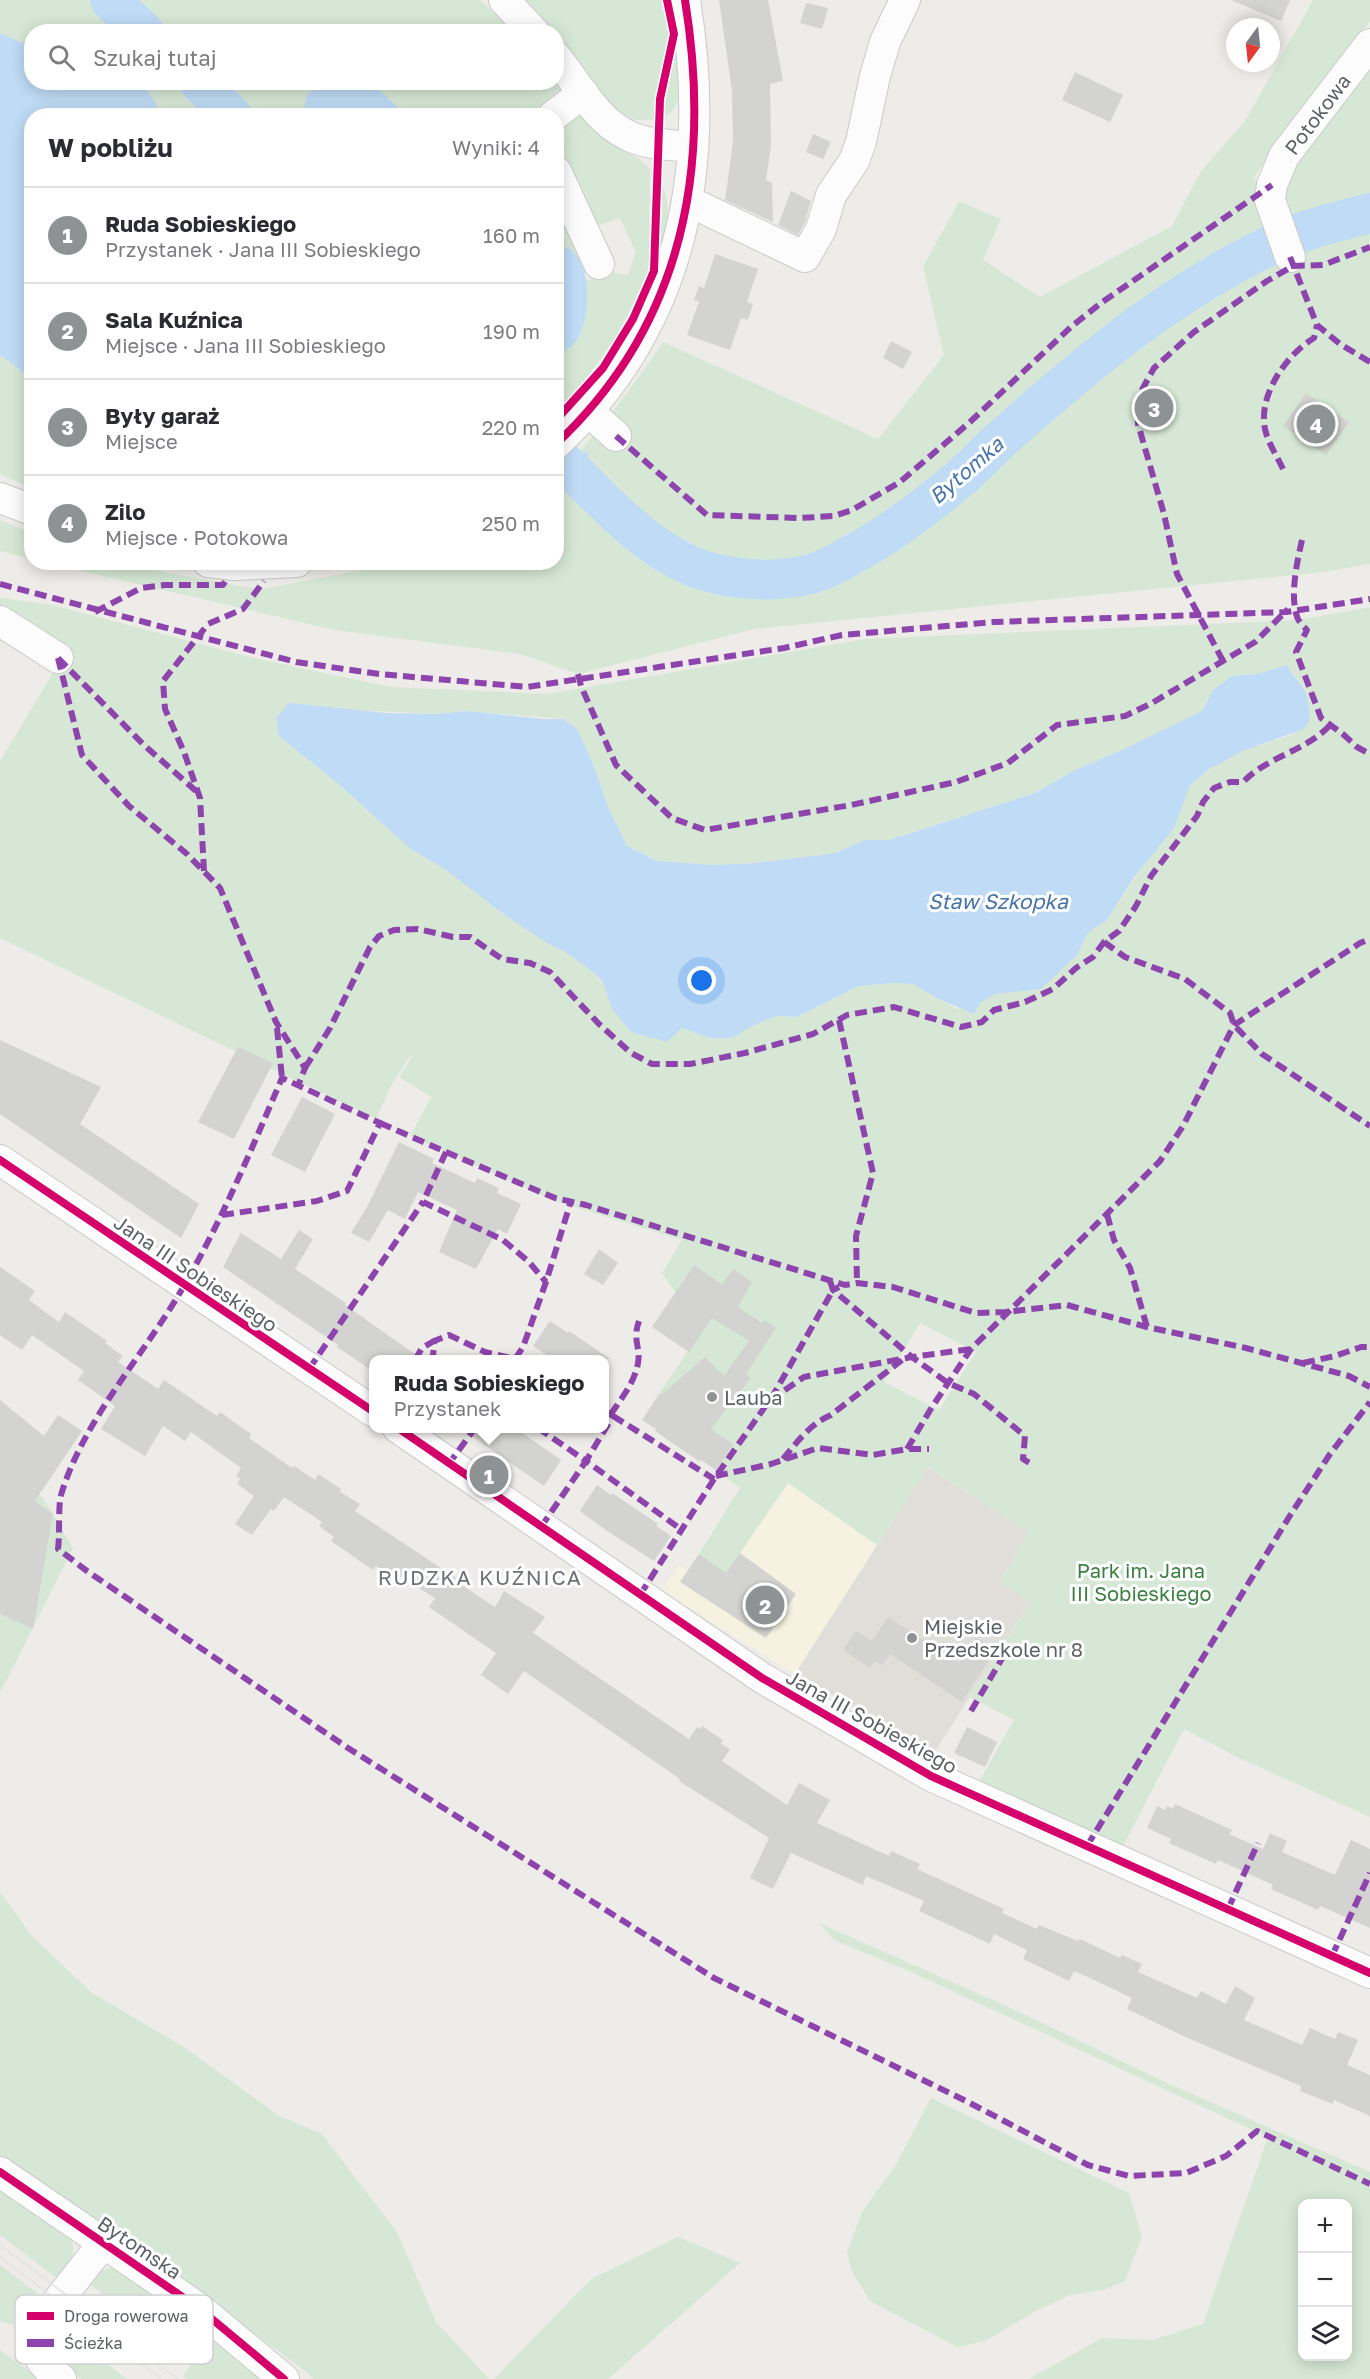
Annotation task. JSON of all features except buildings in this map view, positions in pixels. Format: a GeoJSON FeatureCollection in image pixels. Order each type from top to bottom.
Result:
{"type":"FeatureCollection","features":[{"type":"Feature","properties":{"kind":"street"},"geometry":{"type":"LineString","coordinates":[[504,0],[526,24]]}},
{"type":"Feature","properties":{"kind":"street"},"geometry":{"type":"LineString","coordinates":[[564,436],[618,374],[656,306],[673,261],[688,201],[693,147],[694,73],[685,0]]}},
{"type":"Feature","properties":{"kind":"street"},"geometry":{"type":"LineString","coordinates":[[688,201],[805,257],[821,229],[831,195],[854,161],[861,142],[882,53],[905,0]]}},
{"type":"Feature","properties":{"kind":"street","name":"Potokowa"},"geometry":{"type":"LineString","coordinates":[[1290,257],[1270,200],[1272,185],[1284,156],[1370,44]]}},
{"type":"Feature","properties":{"kind":"street"},"geometry":{"type":"LineString","coordinates":[[564,68],[600,115],[630,137],[693,147]]}},
{"type":"Feature","properties":{"kind":"street"},"geometry":{"type":"LineString","coordinates":[[563,108],[583,93]]}},
{"type":"Feature","properties":{"kind":"street"},"geometry":{"type":"LineString","coordinates":[[564,188],[599,264]]}},
{"type":"Feature","properties":{"kind":"street"},"geometry":{"type":"LineString","coordinates":[[583,416],[616,436]]}},
{"type":"Feature","properties":{"kind":"street"},"geometry":{"type":"LineString","coordinates":[[0,498],[24,507]]}},
{"type":"Feature","properties":{"kind":"street"},"geometry":{"type":"LineString","coordinates":[[0,621],[58,658]]}},
{"type":"Feature","properties":{"kind":"street","name":"Jana III Sobieskiego"},"geometry":{"type":"LineString","coordinates":[[0,1160],[369,1409]]}},
{"type":"Feature","properties":{"kind":"street","name":"Jana III Sobieskiego"},"geometry":{"type":"LineString","coordinates":[[405,1433],[762,1678],[931,1776],[1370,1973]]}},
{"type":"Feature","properties":{"kind":"street","name":"Bytomska"},"geometry":{"type":"LineString","coordinates":[[0,2172],[180,2295]]}},
{"type":"Feature","properties":{"kind":"street"},"geometry":{"type":"LineString","coordinates":[[63,2295],[104,2242]]}},
{"type":"Feature","properties":{"kind":"street","name":"Bytomska"},"geometry":{"type":"LineString","coordinates":[[213,2320],[284,2379]]}},
{"type":"Feature","properties":{"kind":"street"},"geometry":{"type":"LineString","coordinates":[[43,2364],[61,2379]]}},
{"type":"Feature","properties":{"kind":"shaded area","name":"Miejskie Przedszkole nr 8"},"geometry":{"type":"Polygon","coordinates":[[[927,1467],[1029,1532],[1001,1581],[1030,1602],[934,1753],[795,1674],[927,1467]]]}},
{"type":"Feature","properties":{"kind":"shaded area"},"geometry":{"type":"Polygon","coordinates":[[[788,1483],[877,1545],[795,1674],[662,1591],[679,1565],[716,1588],[788,1483]]]}},
{"type":"Feature","properties":{"kind":"green space"},"geometry":{"type":"Polygon","coordinates":[[[0,0],[104,0],[116,15],[127,24],[24,24],[24,42],[22,44],[0,33],[0,0]]]}},
{"type":"Feature","properties":{"kind":"green space"},"geometry":{"type":"Polygon","coordinates":[[[118,0],[480,0],[506,24],[144,24],[118,0]]]}},
{"type":"Feature","properties":{"kind":"green space"},"geometry":{"type":"Polygon","coordinates":[[[521,0],[663,0],[670,34],[656,97],[656,120],[635,120],[619,112],[592,85],[564,50],[564,24],[543,24],[521,0]]]}},
{"type":"Feature","properties":{"kind":"green space"},"geometry":{"type":"Polygon","coordinates":[[[1313,0],[1370,0],[1370,21],[1254,177],[1271,226],[1287,249],[1370,222],[1370,564],[1324,572],[754,629],[578,674],[520,654],[335,630],[77,570],[152,570],[263,589],[362,570],[564,570],[564,470],[612,412],[663,342],[878,439],[944,355],[923,267],[959,201],[1001,219],[983,260],[1040,297],[1172,226],[1201,171],[1245,121],[1273,72],[1280,72],[1280,59],[1313,0]]]}},
{"type":"Feature","properties":{"kind":"green space"},"geometry":{"type":"Polygon","coordinates":[[[677,42],[679,99],[673,110],[663,118],[663,100],[677,42]]]}},
{"type":"Feature","properties":{"kind":"green space"},"geometry":{"type":"Polygon","coordinates":[[[1370,71],[1370,199],[1291,227],[1282,194],[1309,139],[1370,71]]]}},
{"type":"Feature","properties":{"kind":"green space"},"geometry":{"type":"Polygon","coordinates":[[[147,90],[202,90],[221,108],[158,108],[147,90]]]}},
{"type":"Feature","properties":{"kind":"green space"},"geometry":{"type":"Polygon","coordinates":[[[214,90],[311,90],[305,108],[232,108],[214,90]]]}},
{"type":"Feature","properties":{"kind":"green space"},"geometry":{"type":"Polygon","coordinates":[[[379,90],[563,91],[552,108],[398,108],[379,90]]]}},
{"type":"Feature","properties":{"kind":"green space"},"geometry":{"type":"Polygon","coordinates":[[[577,107],[604,138],[639,159],[650,169],[649,263],[645,282],[614,341],[564,407],[564,350],[574,342],[583,323],[586,301],[585,279],[592,280],[589,274],[584,272],[581,263],[564,247],[564,211],[588,269],[628,275],[636,253],[620,218],[596,226],[587,218],[564,170],[564,119],[577,107]]]}},
{"type":"Feature","properties":{"kind":"green space"},"geometry":{"type":"Polygon","coordinates":[[[659,181],[664,191],[668,213],[665,235],[656,267],[659,181]]]}},
{"type":"Feature","properties":{"kind":"green space"},"geometry":{"type":"Polygon","coordinates":[[[0,355],[24,373],[24,485],[0,474],[0,355]]]}},
{"type":"Feature","properties":{"kind":"green space"},"geometry":{"type":"Polygon","coordinates":[[[0,520],[24,530],[24,557],[0,551],[0,520]]]}},
{"type":"Feature","properties":{"kind":"green space","name":"Park im. Jana III Sobieskiego"},"geometry":{"type":"Polygon","coordinates":[[[0,598],[48,604],[254,658],[391,687],[547,694],[865,639],[1298,620],[1370,607],[1370,1817],[1237,1757],[1184,1729],[1123,1846],[1005,1792],[977,1785],[1014,1720],[970,1697],[1030,1603],[1001,1582],[1028,1532],[928,1467],[877,1545],[788,1483],[725,1575],[699,1554],[740,1488],[716,1470],[659,1394],[730,1289],[694,1265],[676,1293],[662,1273],[682,1240],[552,1200],[410,1136],[431,1097],[399,1077],[413,1055],[409,1057],[391,1086],[376,1119],[0,938],[0,761],[54,671],[0,610],[0,598]],[[1287,666],[1258,674],[1233,676],[1213,690],[1202,711],[1073,771],[1035,793],[888,840],[864,840],[836,853],[755,863],[713,865],[657,861],[627,846],[609,809],[593,764],[577,729],[563,719],[467,711],[437,714],[349,710],[276,718],[279,736],[342,787],[408,847],[446,870],[502,913],[564,951],[602,980],[612,1008],[631,1032],[682,1028],[709,1038],[777,1016],[797,1017],[859,986],[891,983],[913,984],[957,1009],[981,1002],[996,994],[1041,988],[1077,955],[1088,933],[1107,920],[1150,855],[1190,785],[1209,769],[1245,750],[1294,734],[1304,688],[1287,666]],[[920,1323],[884,1382],[939,1410],[976,1352],[920,1323]]]}},
{"type":"Feature","properties":{"kind":"green space"},"geometry":{"type":"Polygon","coordinates":[[[0,1470],[43,1498],[73,1548],[0,1693],[0,1470]]]}},
{"type":"Feature","properties":{"kind":"green space"},"geometry":{"type":"Polygon","coordinates":[[[0,1892],[32,1936],[92,1993],[184,2047],[279,2116],[322,2134],[397,2232],[436,2322],[489,2379],[313,2379],[213,2304],[213,2295],[201,2295],[119,2235],[0,2157],[0,1892]]]}},
{"type":"Feature","properties":{"kind":"green space"},"geometry":{"type":"Polygon","coordinates":[[[819,1923],[1013,2009],[1167,2083],[1370,2172],[1370,2379],[1029,2379],[1102,2338],[1152,2340],[1203,2324],[1268,2137],[911,1972],[834,1940],[819,1923]]]}},
{"type":"Feature","properties":{"kind":"green space"},"geometry":{"type":"Polygon","coordinates":[[[931,2098],[1129,2193],[1142,2237],[1125,2281],[1104,2290],[1070,2295],[1034,2312],[985,2341],[957,2347],[870,2301],[851,2270],[847,2252],[862,2212],[895,2166],[931,2098]]]}},
{"type":"Feature","properties":{"kind":"green space"},"geometry":{"type":"Polygon","coordinates":[[[0,2189],[70,2238],[73,2244],[73,2255],[59,2280],[0,2235],[0,2189]]]}},
{"type":"Feature","properties":{"kind":"green space"},"geometry":{"type":"Polygon","coordinates":[[[678,2237],[740,2263],[608,2379],[494,2379],[591,2279],[678,2237]]]}},
{"type":"Feature","properties":{"kind":"green space"},"geometry":{"type":"Polygon","coordinates":[[[0,2265],[40,2295],[15,2295],[15,2326],[0,2321],[0,2265]]]}},
{"type":"Feature","properties":{"kind":"green space"},"geometry":{"type":"Polygon","coordinates":[[[109,2268],[118,2269],[155,2295],[104,2295],[87,2282],[95,2273],[109,2268]]]}},
{"type":"Feature","properties":{"kind":"green space"},"geometry":{"type":"Polygon","coordinates":[[[213,2336],[264,2379],[187,2379],[183,2376],[192,2364],[213,2364],[213,2336]]]}},
{"type":"Feature","properties":{"kind":"green space"},"geometry":{"type":"Polygon","coordinates":[[[0,2350],[15,2361],[15,2364],[19,2364],[40,2379],[0,2379],[0,2350]]]}},
{"type":"Feature","properties":{"kind":"green space"},"geometry":{"type":"Polygon","coordinates":[[[61,2364],[107,2364],[127,2379],[81,2379],[61,2364]]]}},
{"type":"Feature","properties":{"kind":"water"},"geometry":{"type":"Polygon","coordinates":[[[0,33],[22,43],[24,42],[24,90],[147,90],[158,108],[24,108],[24,373],[0,355],[0,33]]]}},
{"type":"Feature","properties":{"kind":"water"},"geometry":{"type":"Polygon","coordinates":[[[311,90],[379,90],[399,108],[305,108],[306,98],[311,90]]]}},
{"type":"Feature","properties":{"kind":"water"},"geometry":{"type":"Polygon","coordinates":[[[564,246],[579,259],[584,272],[587,293],[582,327],[571,346],[564,350],[564,246]]]}},
{"type":"Feature","properties":{"kind":"water","name":"Staw Szkopka"},"geometry":{"type":"Polygon","coordinates":[[[1287,665],[1307,697],[1310,720],[1304,729],[1245,750],[1209,769],[1190,785],[1174,828],[1135,876],[1107,920],[1088,933],[1077,955],[1041,989],[996,994],[981,1002],[974,1014],[939,999],[913,984],[891,983],[859,986],[797,1017],[777,1016],[754,1025],[732,1038],[709,1038],[682,1028],[667,1042],[631,1032],[612,1009],[602,980],[564,951],[547,943],[502,913],[446,870],[408,847],[342,787],[279,736],[276,718],[289,703],[386,713],[437,714],[467,711],[563,719],[577,729],[593,764],[609,809],[627,846],[657,861],[713,865],[755,863],[836,853],[864,840],[889,840],[1035,793],[1073,771],[1202,711],[1213,690],[1232,676],[1258,674],[1287,665]]]}},
{"type":"Feature","properties":{"kind":"waterway","name":"Bytomka"},"geometry":{"type":"LineString","coordinates":[[110,0],[136,24]]}},
{"type":"Feature","properties":{"kind":"waterway","name":"Bytomka"},"geometry":{"type":"LineString","coordinates":[[207,90],[224,108]]}},
{"type":"Feature","properties":{"kind":"waterway","name":"Bytomka"},"geometry":{"type":"LineString","coordinates":[[564,462],[626,523],[666,553],[687,564],[709,572],[747,579],[799,577],[811,574],[869,545],[921,510],[963,476],[997,443],[1087,365],[1190,290],[1239,261],[1284,239],[1370,213]]}},
{"type":"Feature","properties":{"kind":"waterway"},"geometry":{"type":"LineString","coordinates":[[572,470],[585,456]]}},
{"type":"Feature","properties":{"kind":"tram line"},"geometry":{"type":"LineString","coordinates":[[0,2245],[66,2295]]}},
{"type":"Feature","properties":{"kind":"tram line"},"geometry":{"type":"LineString","coordinates":[[0,2257],[50,2295]]}},
{"type":"Feature","properties":{"kind":"tram line"},"geometry":{"type":"LineString","coordinates":[[141,2364],[161,2379]]}},
{"type":"Feature","properties":{"kind":"tram line"},"geometry":{"type":"LineString","coordinates":[[158,2364],[178,2379]]}},
{"type":"Feature","properties":{"kind":"marked path"},"geometry":{"type":"LineString","coordinates":[[616,436],[707,515],[800,518],[834,516],[852,510],[900,482],[970,422],[1072,326],[1101,303],[1272,185]]}},
{"type":"Feature","properties":{"kind":"marked path"},"geometry":{"type":"LineString","coordinates":[[1223,661],[1177,574],[1164,514],[1138,424],[1139,395],[1154,368],[1194,332],[1267,281],[1293,266],[1323,265],[1370,247]]}},
{"type":"Feature","properties":{"kind":"marked path"},"geometry":{"type":"LineString","coordinates":[[1290,257],[1317,325],[1340,344],[1370,362]]}},
{"type":"Feature","properties":{"kind":"marked path"},"geometry":{"type":"LineString","coordinates":[[1283,469],[1265,429],[1266,403],[1276,377],[1284,365],[1314,338],[1317,325]]}},
{"type":"Feature","properties":{"kind":"marked path"},"geometry":{"type":"LineString","coordinates":[[1302,540],[1294,601],[1298,619],[1307,630],[1296,652],[1321,718],[1357,747],[1370,754]]}},
{"type":"Feature","properties":{"kind":"marked path"},"geometry":{"type":"LineString","coordinates":[[95,612],[141,588],[165,585],[223,585],[226,580]]}},
{"type":"Feature","properties":{"kind":"marked path"},"geometry":{"type":"LineString","coordinates":[[204,871],[200,798],[184,752],[165,709],[163,681],[208,624],[243,609],[264,581]]}},
{"type":"Feature","properties":{"kind":"marked path"},"geometry":{"type":"LineString","coordinates":[[0,584],[296,662],[379,674],[527,687],[784,648],[842,635],[993,622],[1286,612],[1370,599]]}},
{"type":"Feature","properties":{"kind":"marked path"},"geometry":{"type":"LineString","coordinates":[[578,674],[581,686],[616,765],[672,818],[705,830],[851,805],[956,782],[1008,763],[1057,725],[1125,716],[1152,703],[1255,642],[1288,609]]}},
{"type":"Feature","properties":{"kind":"marked path"},"geometry":{"type":"LineString","coordinates":[[58,658],[82,755],[129,806],[187,854],[220,888],[276,1022],[305,1068],[298,1086]]}},
{"type":"Feature","properties":{"kind":"marked path"},"geometry":{"type":"LineString","coordinates":[[58,658],[144,745],[196,791]]}},
{"type":"Feature","properties":{"kind":"marked path"},"geometry":{"type":"LineString","coordinates":[[305,1068],[330,1028],[370,947],[379,936],[394,930],[418,929],[453,937],[470,937],[502,959],[530,963],[550,972],[599,1024],[631,1053],[652,1064],[690,1064],[745,1053],[813,1034],[847,1015],[894,1007],[961,1027],[982,1022],[994,1010],[1025,1002],[1053,989],[1076,968],[1093,957],[1104,942],[1119,931],[1136,906],[1151,876],[1197,816],[1203,802],[1214,788],[1230,782],[1243,782],[1264,766],[1311,741],[1331,724]]}},
{"type":"Feature","properties":{"kind":"marked path"},"geometry":{"type":"LineString","coordinates":[[907,1449],[971,1349],[1160,1161],[1183,1126],[1234,1025],[1360,943],[1370,939]]}},
{"type":"Feature","properties":{"kind":"marked path"},"geometry":{"type":"LineString","coordinates":[[1104,942],[1125,957],[1185,979],[1230,1013],[1234,1025],[1262,1054],[1370,1126]]}},
{"type":"Feature","properties":{"kind":"marked path"},"geometry":{"type":"LineString","coordinates":[[839,1020],[873,1173],[856,1236],[857,1283]]}},
{"type":"Feature","properties":{"kind":"marked path"},"geometry":{"type":"LineString","coordinates":[[277,1028],[282,1078]]}},
{"type":"Feature","properties":{"kind":"marked path"},"geometry":{"type":"LineString","coordinates":[[222,1215],[317,1201],[347,1191],[380,1123],[282,1078],[199,1259],[169,1310],[100,1413],[71,1467],[60,1500],[58,1549],[348,1748],[714,1978],[966,2101],[1088,2165],[1129,2176],[1186,2173],[1226,2156],[1257,2131],[1370,2184]]}},
{"type":"Feature","properties":{"kind":"marked path"},"geometry":{"type":"LineString","coordinates":[[380,1123],[446,1152],[423,1202],[503,1240],[529,1262],[546,1282]]}},
{"type":"Feature","properties":{"kind":"marked path"},"geometry":{"type":"LineString","coordinates":[[446,1152],[555,1198],[586,1205],[845,1285],[857,1283],[893,1287],[976,1313],[1067,1305],[1147,1327],[1246,1348],[1349,1376],[1370,1387]]}},
{"type":"Feature","properties":{"kind":"marked path"},"geometry":{"type":"LineString","coordinates":[[518,1355],[523,1347],[546,1282],[571,1201]]}},
{"type":"Feature","properties":{"kind":"marked path"},"geometry":{"type":"LineString","coordinates":[[309,1369],[423,1202]]}},
{"type":"Feature","properties":{"kind":"marked path"},"geometry":{"type":"LineString","coordinates":[[1107,1214],[1114,1240],[1130,1268],[1147,1327]]}},
{"type":"Feature","properties":{"kind":"marked path"},"geometry":{"type":"LineString","coordinates":[[830,1281],[833,1290],[912,1357],[948,1383],[974,1394],[1025,1436],[1023,1459],[1033,1465]]}},
{"type":"Feature","properties":{"kind":"marked path"},"geometry":{"type":"LineString","coordinates":[[771,1399],[833,1290],[839,1287]]}},
{"type":"Feature","properties":{"kind":"marked path"},"geometry":{"type":"LineString","coordinates":[[611,1414],[634,1377],[639,1358],[636,1333],[639,1321]]}},
{"type":"Feature","properties":{"kind":"marked path"},"geometry":{"type":"LineString","coordinates":[[433,1355],[434,1341],[449,1335],[485,1352],[498,1355]]}},
{"type":"Feature","properties":{"kind":"marked path"},"geometry":{"type":"LineString","coordinates":[[418,1355],[422,1348],[434,1341]]}},
{"type":"Feature","properties":{"kind":"marked path"},"geometry":{"type":"LineString","coordinates":[[1303,1363],[1361,1347],[1370,1347]]}},
{"type":"Feature","properties":{"kind":"marked path"},"geometry":{"type":"LineString","coordinates":[[640,1595],[714,1479],[769,1401],[804,1377],[912,1357],[971,1349]]}},
{"type":"Feature","properties":{"kind":"marked path"},"geometry":{"type":"LineString","coordinates":[[783,1459],[810,1428],[831,1415],[902,1360]]}},
{"type":"Feature","properties":{"kind":"marked path"},"geometry":{"type":"LineString","coordinates":[[1087,1846],[1291,1514],[1330,1454],[1370,1402]]}},
{"type":"Feature","properties":{"kind":"marked path"},"geometry":{"type":"LineString","coordinates":[[609,1414],[613,1416],[609,1423]]}},
{"type":"Feature","properties":{"kind":"marked path"},"geometry":{"type":"LineString","coordinates":[[613,1416],[714,1479]]}},
{"type":"Feature","properties":{"kind":"marked path"},"geometry":{"type":"LineString","coordinates":[[448,1465],[471,1433]]}},
{"type":"Feature","properties":{"kind":"marked path"},"geometry":{"type":"LineString","coordinates":[[545,1433],[586,1461],[603,1433]]}},
{"type":"Feature","properties":{"kind":"marked path"},"geometry":{"type":"LineString","coordinates":[[716,1476],[771,1464],[818,1448],[873,1455],[907,1449],[929,1449]]}},
{"type":"Feature","properties":{"kind":"marked path"},"geometry":{"type":"LineString","coordinates":[[541,1527],[586,1461],[682,1530]]}},
{"type":"Feature","properties":{"kind":"marked path"},"geometry":{"type":"LineString","coordinates":[[971,1711],[1006,1652]]}},
{"type":"Feature","properties":{"kind":"marked path"},"geometry":{"type":"LineString","coordinates":[[1228,1909],[1258,1843]]}},
{"type":"Feature","properties":{"kind":"marked path"},"geometry":{"type":"LineString","coordinates":[[1332,1956],[1370,1873]]}},
{"type":"Feature","properties":{"kind":"cycle path"},"geometry":{"type":"LineString","coordinates":[[564,411],[603,368],[633,319],[654,271],[660,99],[674,34],[667,0]]}},
{"type":"Feature","properties":{"kind":"cycle path"},"geometry":{"type":"LineString","coordinates":[[564,435],[599,397],[634,347],[660,295],[679,240],[690,182],[694,123],[692,62],[685,0]]}},
{"type":"Feature","properties":{"kind":"cycle path"},"geometry":{"type":"LineString","coordinates":[[0,1160],[369,1409]]}},
{"type":"Feature","properties":{"kind":"cycle path"},"geometry":{"type":"LineString","coordinates":[[405,1433],[762,1678],[931,1776],[1370,1973]]}},
{"type":"Feature","properties":{"kind":"cycle path"},"geometry":{"type":"LineString","coordinates":[[0,2172],[180,2295]]}},
{"type":"Feature","properties":{"kind":"cycle path"},"geometry":{"type":"LineString","coordinates":[[213,2320],[284,2379]]}},
{"type":"Feature","properties":{"kind":"place","name":"Były garaż"},"geometry":{"type":"Point","coordinates":[1154,408]}},
{"type":"Feature","properties":{"kind":"place","name":"Zilo"},"geometry":{"type":"Point","coordinates":[1316,424]}},
{"type":"Feature","properties":{"kind":"place","name":"Lauba"},"geometry":{"type":"Point","coordinates":[712,1397]}},
{"type":"Feature","properties":{"kind":"place","name":"Ruda Sobieskiego"},"geometry":{"type":"Point","coordinates":[489,1475]}},
{"type":"Feature","properties":{"kind":"place","name":"Sala Kuźnica"},"geometry":{"type":"Point","coordinates":[765,1605]}},
{"type":"Feature","properties":{"kind":"place","name":"Miejskie Przedszkole nr 8"},"geometry":{"type":"Point","coordinates":[912,1638]}},
{"type":"Feature","properties":{"kind":"district","name":"RUDZKA KUŹNICA"},"geometry":{"type":"Point","coordinates":[480,1577]}}]}
